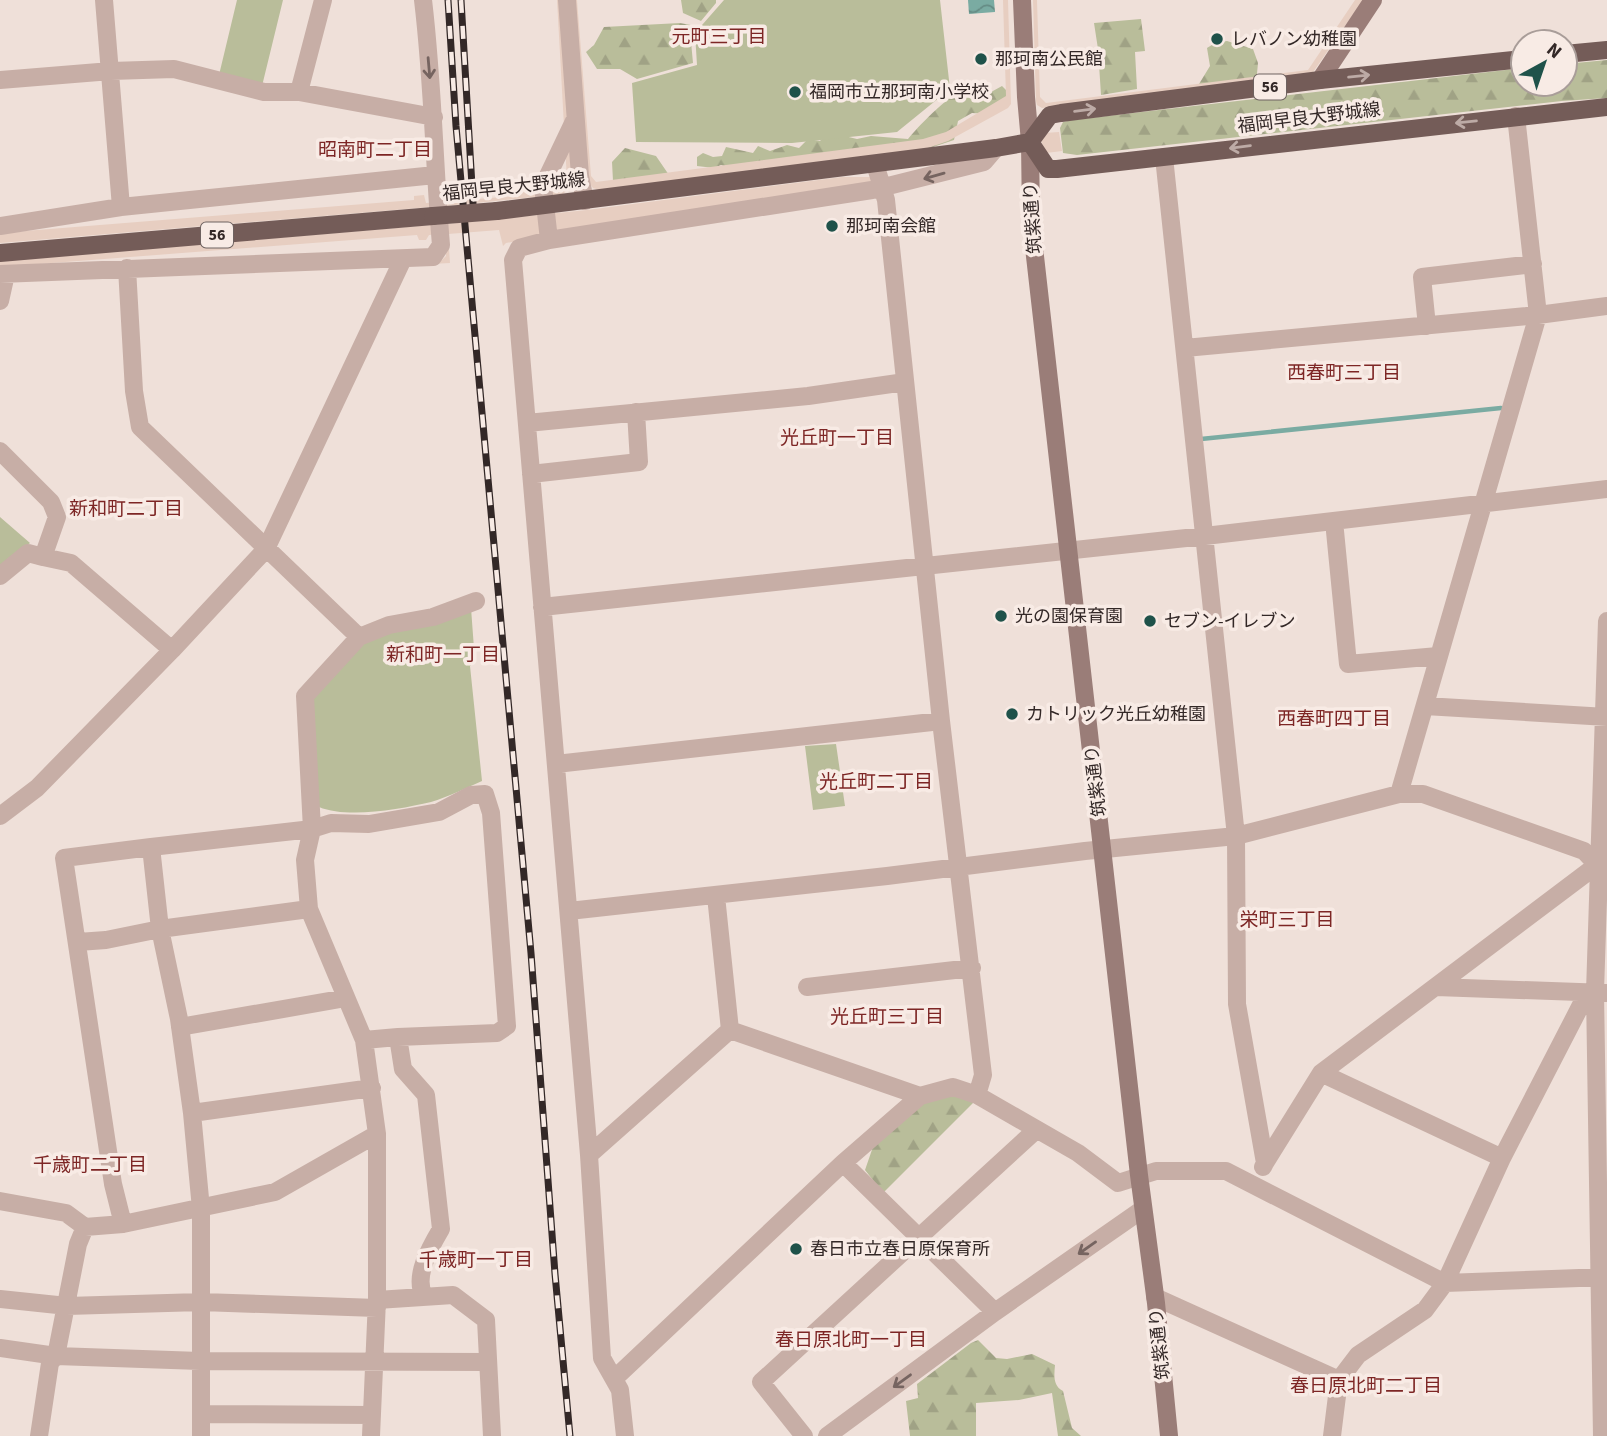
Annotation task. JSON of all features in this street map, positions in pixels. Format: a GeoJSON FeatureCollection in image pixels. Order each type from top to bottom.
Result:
{"type":"FeatureCollection","features":[{"type":"Feature","properties":{"kind":"main road"},"geometry":{"type":"LineString","coordinates":[[1579,53],[1607,50]]}},
{"type":"Feature","properties":{"kind":"main road","name":"福岡早良大野城線"},"geometry":{"type":"LineString","coordinates":[[0,253],[497,211],[875,164],[1030,142],[1050,115],[1320,80],[1509,60]]}},
{"type":"Feature","properties":{"kind":"main road","name":"福岡早良大野城線"},"geometry":{"type":"LineString","coordinates":[[1030,142],[1048,169],[1607,107]]}},
{"type":"Feature","properties":{"kind":"street"},"geometry":{"type":"LineString","coordinates":[[104,0],[121,206]]}},
{"type":"Feature","properties":{"kind":"street"},"geometry":{"type":"LineString","coordinates":[[299,92],[323,0]]}},
{"type":"Feature","properties":{"kind":"street"},"geometry":{"type":"LineString","coordinates":[[0,301],[3,274],[433,257],[441,245],[423,0]]}},
{"type":"Feature","properties":{"kind":"street"},"geometry":{"type":"LineString","coordinates":[[567,0],[580,177],[585,201]]}},
{"type":"Feature","properties":{"kind":"street","name":"筑紫通り"},"geometry":{"type":"LineString","coordinates":[[1022,0],[1030,142],[1031,221],[1169,1436]]}},
{"type":"Feature","properties":{"kind":"street"},"geometry":{"type":"LineString","coordinates":[[1320,80],[1373,0]]}},
{"type":"Feature","properties":{"kind":"street"},"geometry":{"type":"LineString","coordinates":[[0,80],[174,69],[264,93],[299,92],[433,117]]}},
{"type":"Feature","properties":{"kind":"street"},"geometry":{"type":"LineString","coordinates":[[1399,794],[1538,315],[1516,116]]}},
{"type":"Feature","properties":{"kind":"street"},"geometry":{"type":"LineString","coordinates":[[550,240],[543,186],[576,118]]}},
{"type":"Feature","properties":{"kind":"street"},"geometry":{"type":"LineString","coordinates":[[625,1436],[620,1390],[603,1358],[569,911],[513,260],[519,248],[550,240],[872,190],[922,179],[985,162],[996,148]]}},
{"type":"Feature","properties":{"kind":"street"},"geometry":{"type":"LineString","coordinates":[[1164,157],[1236,836],[1237,1004],[1265,1163]]}},
{"type":"Feature","properties":{"kind":"street"},"geometry":{"type":"LineString","coordinates":[[875,164],[886,200],[942,721],[972,968],[983,1075],[977,1095]]}},
{"type":"Feature","properties":{"kind":"street"},"geometry":{"type":"LineString","coordinates":[[0,226],[121,206],[435,175]]}},
{"type":"Feature","properties":{"kind":"street"},"geometry":{"type":"LineString","coordinates":[[0,816],[37,788],[173,650],[266,549],[402,259]]}},
{"type":"Feature","properties":{"kind":"street"},"geometry":{"type":"LineString","coordinates":[[1427,326],[1423,276],[1533,264]]}},
{"type":"Feature","properties":{"kind":"street"},"geometry":{"type":"LineString","coordinates":[[127,268],[134,391],[140,427],[359,636]]}},
{"type":"Feature","properties":{"kind":"street"},"geometry":{"type":"LineString","coordinates":[[1185,348],[1538,315],[1607,306]]}},
{"type":"Feature","properties":{"kind":"street"},"geometry":{"type":"LineString","coordinates":[[527,422],[808,396],[905,382]]}},
{"type":"Feature","properties":{"kind":"street"},"geometry":{"type":"LineString","coordinates":[[531,474],[639,462],[636,412]]}},
{"type":"Feature","properties":{"kind":"street"},"geometry":{"type":"LineString","coordinates":[[0,451],[51,502],[57,517],[43,557]]}},
{"type":"Feature","properties":{"kind":"street"},"geometry":{"type":"LineString","coordinates":[[542,607],[1205,536],[1607,489]]}},
{"type":"Feature","properties":{"kind":"street"},"geometry":{"type":"LineString","coordinates":[[1334,521],[1348,664],[1438,656]]}},
{"type":"Feature","properties":{"kind":"street"},"geometry":{"type":"LineString","coordinates":[[0,576],[28,554],[71,563],[173,650]]}},
{"type":"Feature","properties":{"kind":"street"},"geometry":{"type":"LineString","coordinates":[[371,1436],[377,1304],[377,1134],[364,1041],[309,909],[304,860],[312,830],[305,696],[359,636],[389,625],[433,617],[476,601]]}},
{"type":"Feature","properties":{"kind":"street"},"geometry":{"type":"LineString","coordinates":[[1602,1436],[1601,992],[1597,865],[1607,621]]}},
{"type":"Feature","properties":{"kind":"street"},"geometry":{"type":"LineString","coordinates":[[1425,706],[1605,717]]}},
{"type":"Feature","properties":{"kind":"street"},"geometry":{"type":"LineString","coordinates":[[556,764],[942,721]]}},
{"type":"Feature","properties":{"kind":"street"},"geometry":{"type":"LineString","coordinates":[[569,911],[1236,836],[1399,794],[1423,793],[1584,851],[1597,865]]}},
{"type":"Feature","properties":{"kind":"street"},"geometry":{"type":"LineString","coordinates":[[123,1224],[111,1171],[64,858],[312,830],[331,823],[369,824],[439,812],[471,795],[485,794],[491,813],[507,1026],[497,1033],[364,1041]]}},
{"type":"Feature","properties":{"kind":"street"},"geometry":{"type":"LineString","coordinates":[[151,847],[160,929],[180,1027],[192,1113],[201,1209],[201,1436]]}},
{"type":"Feature","properties":{"kind":"street"},"geometry":{"type":"LineString","coordinates":[[1251,1185],[1321,1073],[1597,865]]}},
{"type":"Feature","properties":{"kind":"street"},"geometry":{"type":"LineString","coordinates":[[716,896],[730,1030]]}},
{"type":"Feature","properties":{"kind":"street"},"geometry":{"type":"LineString","coordinates":[[78,942],[309,909]]}},
{"type":"Feature","properties":{"kind":"street"},"geometry":{"type":"LineString","coordinates":[[807,987],[972,968]]}},
{"type":"Feature","properties":{"kind":"street"},"geometry":{"type":"LineString","coordinates":[[1436,987],[1601,992]]}},
{"type":"Feature","properties":{"kind":"street"},"geometry":{"type":"LineString","coordinates":[[1332,1436],[1339,1380],[1359,1355],[1425,1310],[1445,1283],[1502,1158],[1582,1003],[1601,992]]}},
{"type":"Feature","properties":{"kind":"street"},"geometry":{"type":"LineString","coordinates":[[180,1027],[346,998]]}},
{"type":"Feature","properties":{"kind":"street"},"geometry":{"type":"LineString","coordinates":[[589,1155],[730,1030]]}},
{"type":"Feature","properties":{"kind":"street"},"geometry":{"type":"LineString","coordinates":[[730,1030],[920,1096]]}},
{"type":"Feature","properties":{"kind":"street"},"geometry":{"type":"LineString","coordinates":[[398,1037],[403,1069],[426,1095],[441,1229],[429,1248],[421,1277],[421,1291],[424,1296]]}},
{"type":"Feature","properties":{"kind":"street"},"geometry":{"type":"LineString","coordinates":[[1321,1073],[1502,1158]]}},
{"type":"Feature","properties":{"kind":"street"},"geometry":{"type":"LineString","coordinates":[[614,1379],[843,1163],[920,1096],[953,1087],[977,1095],[1079,1153],[1118,1183],[1156,1171],[1226,1171],[1445,1283],[1603,1277]]}},
{"type":"Feature","properties":{"kind":"street"},"geometry":{"type":"LineString","coordinates":[[192,1113],[372,1088]]}},
{"type":"Feature","properties":{"kind":"street"},"geometry":{"type":"LineString","coordinates":[[804,1436],[761,1382],[1036,1130]]}},
{"type":"Feature","properties":{"kind":"street"},"geometry":{"type":"LineString","coordinates":[[0,1201],[66,1213],[85,1227],[123,1224],[275,1192],[377,1134]]}},
{"type":"Feature","properties":{"kind":"street"},"geometry":{"type":"LineString","coordinates":[[843,1163],[995,1312]]}},
{"type":"Feature","properties":{"kind":"street"},"geometry":{"type":"LineString","coordinates":[[827,1436],[995,1312],[1143,1209]]}},
{"type":"Feature","properties":{"kind":"street"},"geometry":{"type":"LineString","coordinates":[[39,1436],[50,1363],[56,1356],[78,1244],[85,1227]]}},
{"type":"Feature","properties":{"kind":"street"},"geometry":{"type":"LineString","coordinates":[[0,1299],[67,1306],[201,1302],[377,1304],[424,1296],[453,1295],[486,1320],[492,1436]]}},
{"type":"Feature","properties":{"kind":"street"},"geometry":{"type":"LineString","coordinates":[[1155,1297],[1339,1380]]}},
{"type":"Feature","properties":{"kind":"street"},"geometry":{"type":"LineString","coordinates":[[0,1348],[56,1356],[200,1361],[488,1362]]}},
{"type":"Feature","properties":{"kind":"street"},"geometry":{"type":"LineString","coordinates":[[201,1413],[372,1415]]}},
{"type":"Feature","properties":{"kind":"green space"},"geometry":{"type":"Polygon","coordinates":[[[237,0],[283,0],[262,86],[219,75],[237,0]]]}},
{"type":"Feature","properties":{"kind":"green space"},"geometry":{"type":"Polygon","coordinates":[[[681,0],[716,0],[716,3],[701,21],[683,13],[681,0]]]}},
{"type":"Feature","properties":{"kind":"green space","name":"福岡市立那珂南小学校"},"geometry":{"type":"Polygon","coordinates":[[[724,0],[940,0],[950,89],[897,132],[792,143],[636,142],[632,83],[697,65],[695,33],[724,0]]]}},
{"type":"Feature","properties":{"kind":"green space"},"geometry":{"type":"Polygon","coordinates":[[[1141,19],[1145,51],[1135,52],[1137,89],[1101,95],[1094,23],[1141,19]]]}},
{"type":"Feature","properties":{"kind":"green space"},"geometry":{"type":"Polygon","coordinates":[[[680,23],[696,26],[690,31],[693,63],[637,79],[620,69],[597,69],[586,52],[594,45],[604,27],[680,23]]]}},
{"type":"Feature","properties":{"kind":"green space"},"geometry":{"type":"Polygon","coordinates":[[[1227,41],[1253,49],[1258,63],[1256,84],[1199,84],[1210,66],[1207,48],[1227,41]]]}},
{"type":"Feature","properties":{"kind":"green space"},"geometry":{"type":"Polygon","coordinates":[[[1607,60],[1607,98],[1077,155],[1063,153],[1060,128],[1063,122],[1072,120],[1509,70],[1509,98],[1579,98],[1579,63],[1607,60]]]}},
{"type":"Feature","properties":{"kind":"green space"},"geometry":{"type":"Polygon","coordinates":[[[1002,86],[1010,94],[989,114],[972,113],[958,121],[954,140],[930,148],[745,172],[721,165],[714,168],[697,166],[697,157],[703,153],[713,157],[722,156],[726,147],[753,153],[758,146],[770,151],[787,145],[799,148],[808,139],[820,141],[828,132],[857,139],[871,136],[908,139],[932,113],[954,95],[969,92],[982,97],[1002,86]]]}},
{"type":"Feature","properties":{"kind":"green space"},"geometry":{"type":"Polygon","coordinates":[[[625,148],[656,156],[669,175],[613,181],[612,162],[625,148]]]}},
{"type":"Feature","properties":{"kind":"green space"},"geometry":{"type":"Polygon","coordinates":[[[0,517],[30,543],[0,567],[0,517]]]}},
{"type":"Feature","properties":{"kind":"green space"},"geometry":{"type":"Polygon","coordinates":[[[471,608],[475,662],[470,666],[482,781],[431,802],[390,810],[359,813],[331,811],[319,807],[310,699],[355,646],[384,631],[471,608]]]}},
{"type":"Feature","properties":{"kind":"green space"},"geometry":{"type":"Polygon","coordinates":[[[836,744],[845,806],[813,810],[805,746],[836,744]]]}},
{"type":"Feature","properties":{"kind":"green space"},"geometry":{"type":"Polygon","coordinates":[[[950,1092],[974,1102],[883,1193],[865,1170],[875,1141],[921,1098],[950,1092]]]}},
{"type":"Feature","properties":{"kind":"green space"},"geometry":{"type":"Polygon","coordinates":[[[978,1340],[996,1358],[1007,1359],[1032,1354],[1055,1365],[1055,1380],[1063,1391],[1072,1428],[1081,1436],[1058,1436],[1052,1393],[1019,1400],[976,1403],[976,1436],[910,1436],[906,1401],[918,1398],[917,1384],[978,1340]]]}},
{"type":"Feature","properties":{"kind":"shaded area"},"geometry":{"type":"Polygon","coordinates":[[[557,0],[560,0],[572,185],[563,194],[446,206],[447,224],[587,210],[842,177],[871,177],[873,182],[609,225],[506,243],[503,246],[499,230],[448,234],[450,263],[414,265],[414,262],[442,260],[446,256],[444,234],[429,235],[426,240],[419,240],[417,235],[0,267],[0,261],[443,224],[442,206],[0,243],[0,233],[414,200],[414,196],[424,195],[426,203],[502,197],[503,189],[511,188],[512,192],[564,186],[567,180],[557,0]]]}},
{"type":"Feature","properties":{"kind":"shaded area"},"geometry":{"type":"Polygon","coordinates":[[[573,0],[577,0],[591,176],[596,182],[923,139],[946,132],[1006,96],[1003,0],[1008,0],[1011,104],[948,141],[925,149],[600,190],[593,188],[588,181],[573,0]]]}},
{"type":"Feature","properties":{"kind":"shaded area"},"geometry":{"type":"Polygon","coordinates":[[[1033,0],[1037,0],[1040,97],[1046,103],[1308,70],[1355,0],[1363,0],[1311,75],[1042,108],[1036,101],[1033,0]]]}},
{"type":"Feature","properties":{"kind":"shaded area"},"geometry":{"type":"Polygon","coordinates":[[[1059,132],[1062,151],[1046,153],[1041,141],[1044,133],[1059,132]]]}},
{"type":"Feature","properties":{"kind":"water"},"geometry":{"type":"Polygon","coordinates":[[[968,0],[994,0],[995,12],[969,14],[968,0]]]}},
{"type":"Feature","properties":{"kind":"waterway"},"geometry":{"type":"LineString","coordinates":[[1201,439],[1501,408]]}},
{"type":"Feature","properties":{"kind":"railway"},"geometry":{"type":"LineString","coordinates":[[448,0],[456,126],[531,953],[570,1436]]}},
{"type":"Feature","properties":{"kind":"railway"},"geometry":{"type":"LineString","coordinates":[[461,0],[473,203]]}},
{"type":"Feature","properties":{"kind":"place","name":"レバノン幼稚園"},"geometry":{"type":"Point","coordinates":[1217,39]}},
{"type":"Feature","properties":{"kind":"place","name":"那珂南公民館"},"geometry":{"type":"Point","coordinates":[981,59]}},
{"type":"Feature","properties":{"kind":"place","name":"福岡市立那珂南小学校"},"geometry":{"type":"Point","coordinates":[795,92]}},
{"type":"Feature","properties":{"kind":"place","name":"那珂南会館"},"geometry":{"type":"Point","coordinates":[832,226]}},
{"type":"Feature","properties":{"kind":"place","name":"光の園保育園"},"geometry":{"type":"Point","coordinates":[1001,616]}},
{"type":"Feature","properties":{"kind":"place","name":"セブン-イレブン"},"geometry":{"type":"Point","coordinates":[1150,621]}},
{"type":"Feature","properties":{"kind":"place","name":"カトリック光丘幼稚園"},"geometry":{"type":"Point","coordinates":[1012,714]}},
{"type":"Feature","properties":{"kind":"place","name":"春日市立春日原保育所"},"geometry":{"type":"Point","coordinates":[796,1249]}},
{"type":"Feature","properties":{"kind":"district","name":"元町三丁目"},"geometry":{"type":"Point","coordinates":[719,37]}},
{"type":"Feature","properties":{"kind":"district","name":"昭南町二丁目"},"geometry":{"type":"Point","coordinates":[375,150]}},
{"type":"Feature","properties":{"kind":"district","name":"西春町三丁目"},"geometry":{"type":"Point","coordinates":[1344,373]}},
{"type":"Feature","properties":{"kind":"district","name":"光丘町一丁目"},"geometry":{"type":"Point","coordinates":[837,438]}},
{"type":"Feature","properties":{"kind":"district","name":"新和町二丁目"},"geometry":{"type":"Point","coordinates":[126,509]}},
{"type":"Feature","properties":{"kind":"district","name":"新和町一丁目"},"geometry":{"type":"Point","coordinates":[443,655]}},
{"type":"Feature","properties":{"kind":"district","name":"西春町四丁目"},"geometry":{"type":"Point","coordinates":[1334,719]}},
{"type":"Feature","properties":{"kind":"district","name":"光丘町二丁目"},"geometry":{"type":"Point","coordinates":[876,782]}},
{"type":"Feature","properties":{"kind":"district","name":"栄町三丁目"},"geometry":{"type":"Point","coordinates":[1287,920]}},
{"type":"Feature","properties":{"kind":"district","name":"光丘町三丁目"},"geometry":{"type":"Point","coordinates":[887,1017]}},
{"type":"Feature","properties":{"kind":"district","name":"千歳町二丁目"},"geometry":{"type":"Point","coordinates":[90,1165]}},
{"type":"Feature","properties":{"kind":"district","name":"千歳町一丁目"},"geometry":{"type":"Point","coordinates":[476,1260]}},
{"type":"Feature","properties":{"kind":"district","name":"春日原北町一丁目"},"geometry":{"type":"Point","coordinates":[851,1340]}},
{"type":"Feature","properties":{"kind":"district","name":"春日原北町二丁目"},"geometry":{"type":"Point","coordinates":[1366,1386]}}]}
